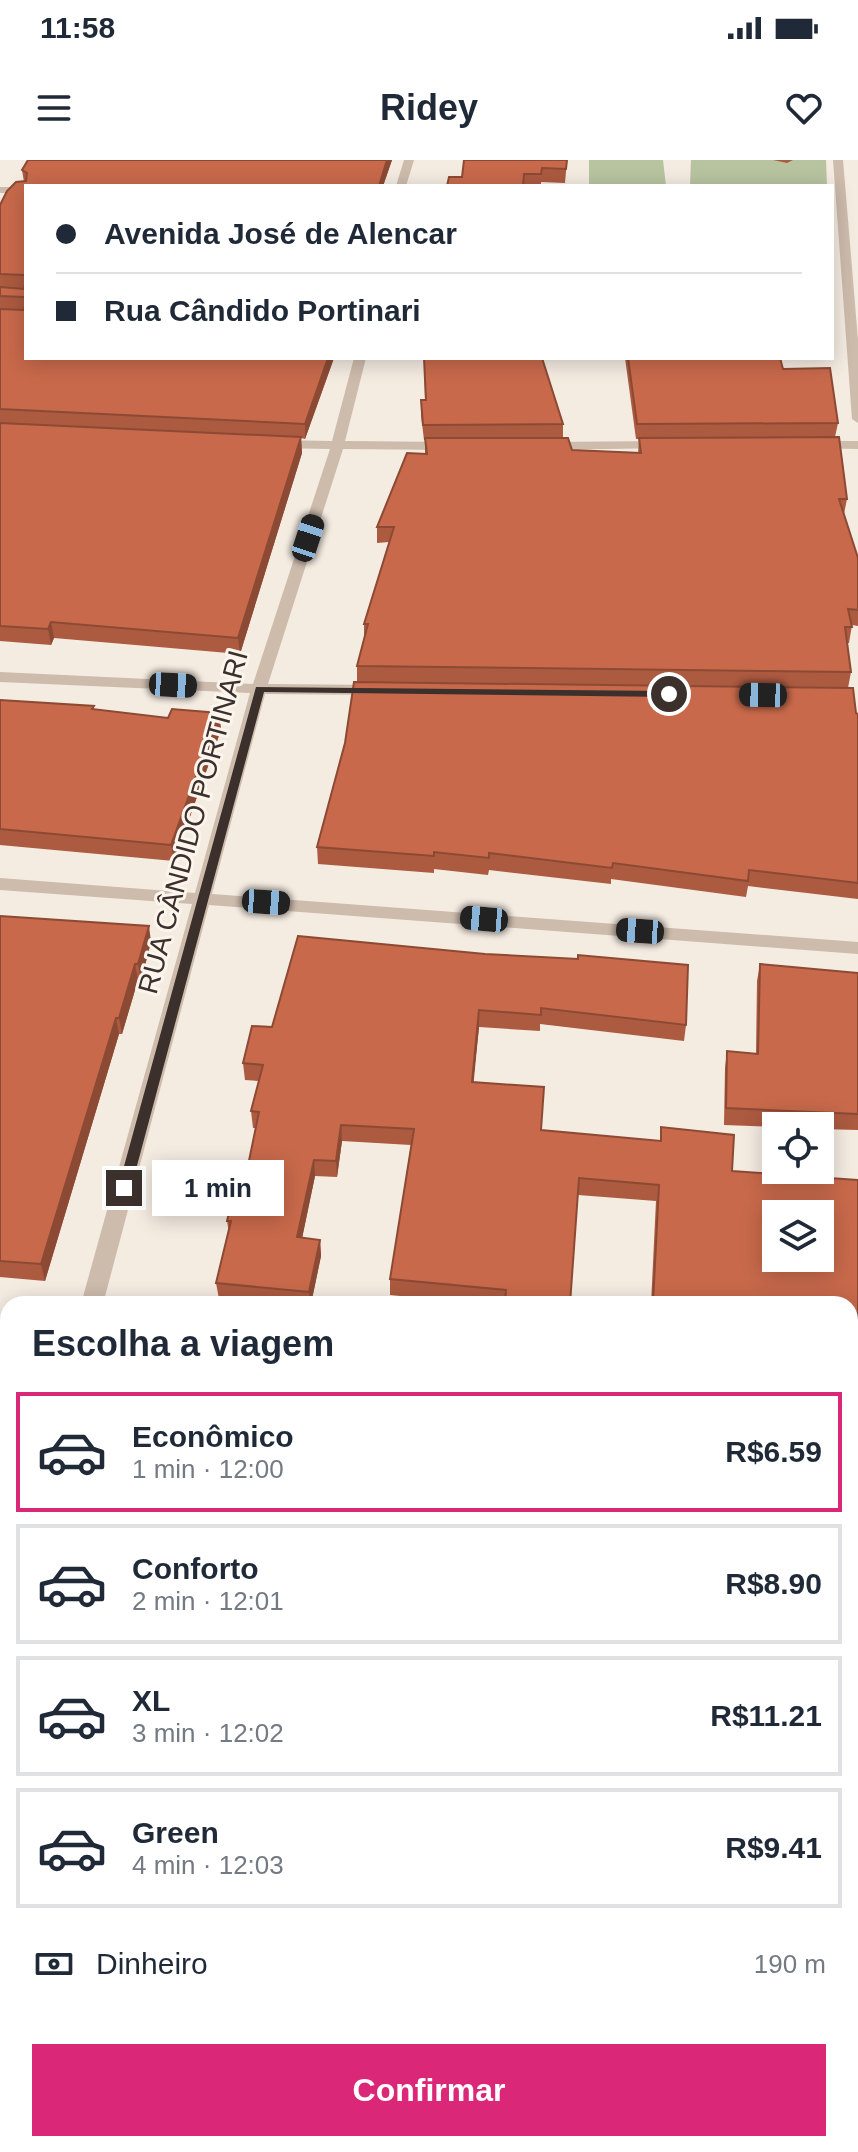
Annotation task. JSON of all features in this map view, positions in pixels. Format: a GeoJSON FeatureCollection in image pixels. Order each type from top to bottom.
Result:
{"type":"FeatureCollection","features":[{"type":"Feature","properties":{"kind":"street"},"geometry":{"type":"LineString","coordinates":[[402,184],[409,160]]}},
{"type":"Feature","properties":{"kind":"street"},"geometry":{"type":"LineString","coordinates":[[838,160],[836,222],[858,419]]}},
{"type":"Feature","properties":{"kind":"street"},"geometry":{"type":"LineString","coordinates":[[0,190],[24,190]]}},
{"type":"Feature","properties":{"kind":"street"},"geometry":{"type":"LineString","coordinates":[[836,222],[858,223]]}},
{"type":"Feature","properties":{"kind":"street","name":"RUA CÂNDIDO PORTINARI"},"geometry":{"type":"LineString","coordinates":[[94,1296],[259,689],[337,447],[359,360]]}},
{"type":"Feature","properties":{"kind":"street"},"geometry":{"type":"LineString","coordinates":[[260,443],[337,447],[463,446]]}},
{"type":"Feature","properties":{"kind":"street"},"geometry":{"type":"LineString","coordinates":[[526,446],[684,445]]}},
{"type":"Feature","properties":{"kind":"street"},"geometry":{"type":"LineString","coordinates":[[795,445],[858,445]]}},
{"type":"Feature","properties":{"kind":"street"},"geometry":{"type":"LineString","coordinates":[[0,677],[259,689],[401,691]]}},
{"type":"Feature","properties":{"kind":"street"},"geometry":{"type":"LineString","coordinates":[[0,884],[858,948]]}},
{"type":"Feature","properties":{"kind":"green space"},"geometry":{"type":"Polygon","coordinates":[[[589,160],[663,160],[666,184],[589,184],[589,160]]]}},
{"type":"Feature","properties":{"kind":"green space"},"geometry":{"type":"Polygon","coordinates":[[[691,160],[826,160],[827,184],[690,184],[691,160]]]}},
{"type":"Feature","properties":{"kind":"building"},"geometry":{"type":"Polygon","coordinates":[[[28,160],[387,160],[380,184],[24,184],[24,275],[0,274],[0,205],[16,182],[26,181],[27,173],[22,170],[28,160]]]}},
{"type":"Feature","properties":{"kind":"building"},"geometry":{"type":"Polygon","coordinates":[[[464,160],[567,160],[566,169],[542,168],[541,174],[524,174],[523,184],[447,184],[449,177],[462,177],[464,160]]]}},
{"type":"Feature","properties":{"kind":"building"},"geometry":{"type":"Polygon","coordinates":[[[0,287],[24,289],[24,297],[0,296],[0,287]]]}},
{"type":"Feature","properties":{"kind":"building"},"geometry":{"type":"Polygon","coordinates":[[[0,309],[24,310],[24,360],[327,360],[305,424],[0,409],[0,309]]]}},
{"type":"Feature","properties":{"kind":"building"},"geometry":{"type":"Polygon","coordinates":[[[424,360],[543,360],[563,424],[423,425],[421,400],[426,400],[424,360]]]}},
{"type":"Feature","properties":{"kind":"building"},"geometry":{"type":"Polygon","coordinates":[[[628,360],[781,360],[783,369],[830,368],[838,423],[637,424],[628,360]]]}},
{"type":"Feature","properties":{"kind":"building"},"geometry":{"type":"Polygon","coordinates":[[[0,423],[301,437],[238,638],[51,622],[48,629],[0,626],[0,423]]]}},
{"type":"Feature","properties":{"kind":"building"},"geometry":{"type":"Polygon","coordinates":[[[839,437],[847,499],[839,499],[858,558],[858,610],[848,609],[852,627],[845,627],[851,672],[357,666],[368,624],[364,624],[394,527],[377,527],[407,453],[427,454],[425,438],[568,438],[572,450],[641,453],[639,438],[839,437]]]}},
{"type":"Feature","properties":{"kind":"building"},"geometry":{"type":"Polygon","coordinates":[[[354,682],[853,688],[858,714],[858,883],[749,870],[748,881],[613,863],[612,868],[489,853],[489,858],[434,852],[434,856],[317,847],[345,743],[354,682]]]}},
{"type":"Feature","properties":{"kind":"building"},"geometry":{"type":"Polygon","coordinates":[[[0,700],[94,706],[92,709],[168,718],[172,709],[219,713],[171,845],[0,829],[0,700]]]}},
{"type":"Feature","properties":{"kind":"building"},"geometry":{"type":"Polygon","coordinates":[[[0,916],[149,926],[119,1018],[116,1018],[41,1264],[0,1261],[0,916]]]}},
{"type":"Feature","properties":{"kind":"building"},"geometry":{"type":"Polygon","coordinates":[[[298,936],[485,954],[578,959],[578,955],[688,965],[686,1025],[541,1008],[541,1015],[479,1010],[472,1082],[544,1087],[541,1130],[661,1141],[661,1127],[734,1135],[732,1171],[762,1173],[762,1184],[834,1184],[834,1178],[858,1180],[858,1296],[653,1296],[659,1185],[579,1178],[571,1296],[506,1296],[506,1290],[390,1279],[414,1129],[341,1125],[336,1161],[314,1160],[297,1237],[320,1240],[309,1292],[216,1283],[231,1221],[227,1221],[236,1184],[244,1185],[259,1112],[251,1111],[263,1065],[243,1063],[252,1026],[272,1027],[298,936]]]}},
{"type":"Feature","properties":{"kind":"building"},"geometry":{"type":"Polygon","coordinates":[[[760,964],[858,973],[858,1114],[726,1108],[727,1051],[758,1054],[760,964]]]}},
{"type":"Feature","properties":{"kind":"route"},"geometry":{"type":"LineString","coordinates":[[124,1188],[259,689],[669,694]]}}]}
